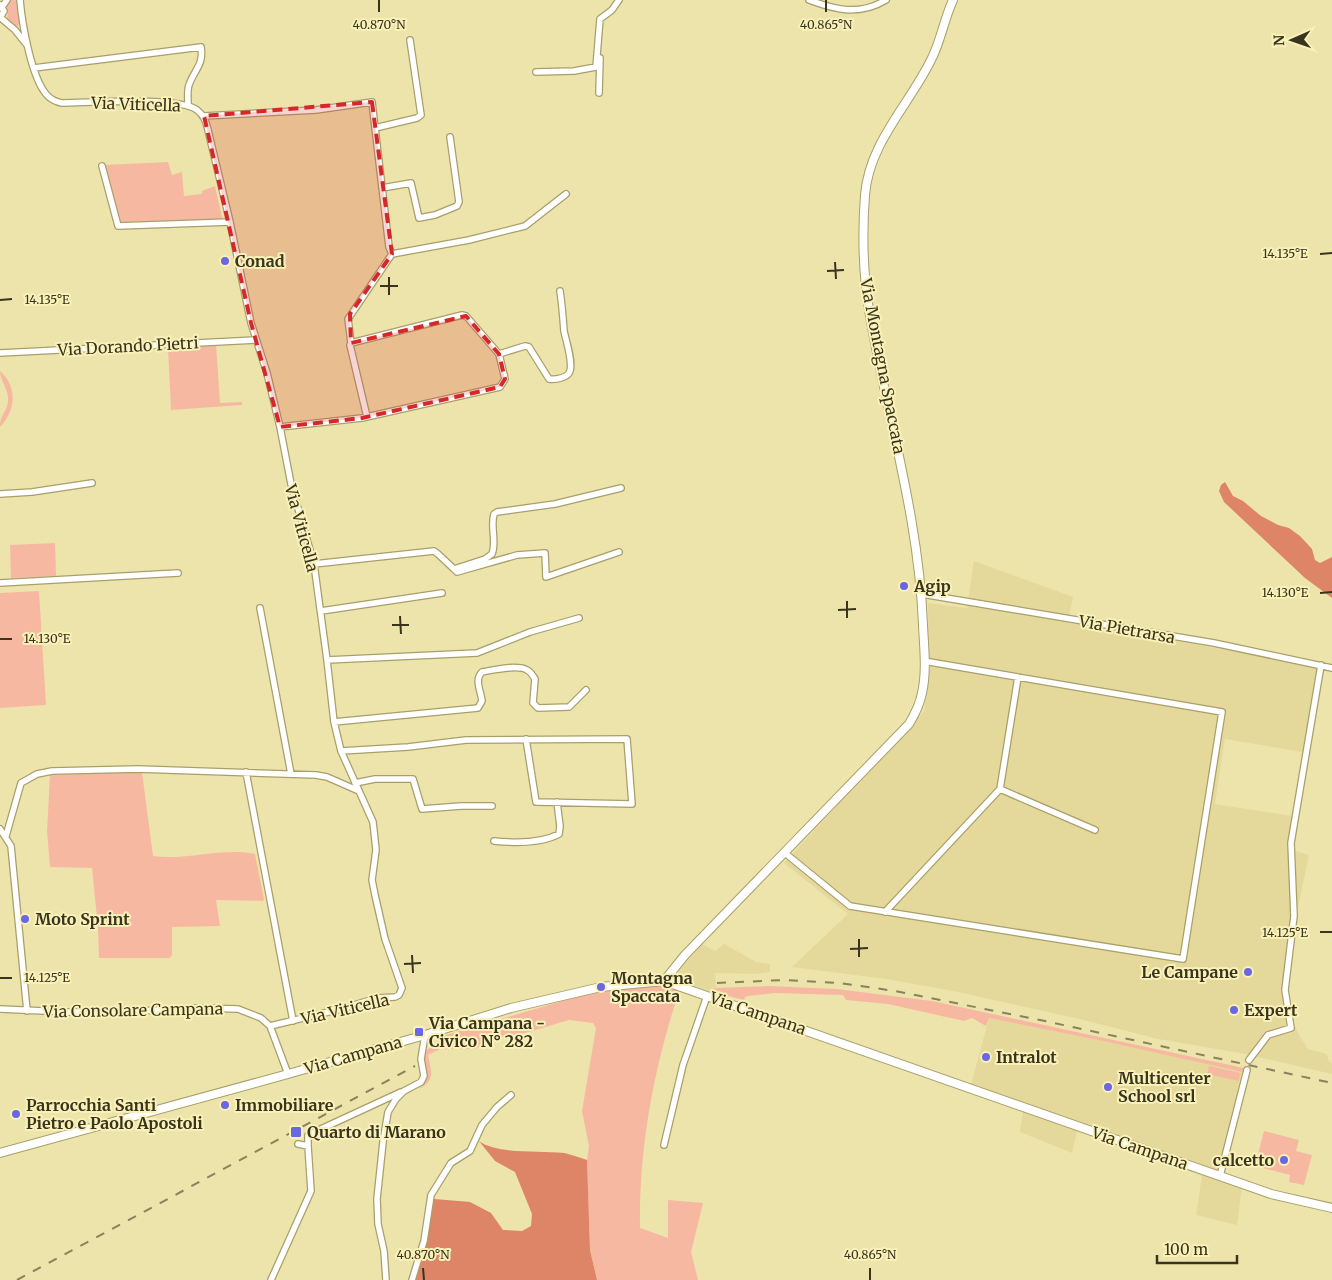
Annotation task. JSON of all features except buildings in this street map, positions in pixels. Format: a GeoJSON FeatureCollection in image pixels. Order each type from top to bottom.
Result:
{"type":"FeatureCollection","features":[{"type":"Feature","properties":{"kind":"main road","name":"Via Montagna Spaccata"},"geometry":{"type":"LineString","coordinates":[[664,980],[685,955],[909,724],[922,693],[924,661],[922,594],[908,494],[870,316],[865,275],[865,193],[870,167],[885,136],[932,60],[953,0]]}},
{"type":"Feature","properties":{"kind":"main road","name":"Via Campana"},"geometry":{"type":"LineString","coordinates":[[0,1154],[425,1035],[511,1008],[601,987],[664,980],[1271,1194],[1332,1208]]}},
{"type":"Feature","properties":{"kind":"street"},"geometry":{"type":"LineString","coordinates":[[7,0],[1,6],[4,11],[1,18],[15,30],[28,47]]}},
{"type":"Feature","properties":{"kind":"street","name":"Via Viticella"},"geometry":{"type":"LineString","coordinates":[[20,0],[23,27],[34,68],[44,92],[48,96],[58,102],[162,102],[188,105],[197,109],[204,116],[256,340],[267,373],[280,427],[291,484],[314,564],[334,722],[341,751],[373,822],[376,850],[372,880],[385,939],[402,992],[395,997],[377,998],[341,1010],[270,1026]]}},
{"type":"Feature","properties":{"kind":"street"},"geometry":{"type":"LineString","coordinates":[[536,72],[596,67],[600,19],[612,10],[619,0]]}},
{"type":"Feature","properties":{"kind":"street"},"geometry":{"type":"LineString","coordinates":[[809,0],[835,9],[860,10],[886,0]]}},
{"type":"Feature","properties":{"kind":"street"},"geometry":{"type":"LineString","coordinates":[[599,93],[601,40],[606,14]]}},
{"type":"Feature","properties":{"kind":"street"},"geometry":{"type":"LineString","coordinates":[[15,30],[23,27]]}},
{"type":"Feature","properties":{"kind":"street"},"geometry":{"type":"LineString","coordinates":[[375,128],[417,118],[421,115],[410,40]]}},
{"type":"Feature","properties":{"kind":"street"},"geometry":{"type":"LineString","coordinates":[[34,68],[201,47],[202,56],[200,63],[189,85],[188,105]]}},
{"type":"Feature","properties":{"kind":"street"},"geometry":{"type":"LineString","coordinates":[[204,116],[316,110],[372,102],[389,248],[392,254]]}},
{"type":"Feature","properties":{"kind":"street"},"geometry":{"type":"LineString","coordinates":[[382,188],[411,183],[419,218],[435,215],[457,206],[459,202],[450,137]]}},
{"type":"Feature","properties":{"kind":"street"},"geometry":{"type":"LineString","coordinates":[[102,166],[118,226],[230,222]]}},
{"type":"Feature","properties":{"kind":"street"},"geometry":{"type":"LineString","coordinates":[[392,254],[468,240],[525,226],[566,194]]}},
{"type":"Feature","properties":{"kind":"street"},"geometry":{"type":"LineString","coordinates":[[367,417],[348,319],[392,254]]}},
{"type":"Feature","properties":{"kind":"street"},"geometry":{"type":"LineString","coordinates":[[499,354],[525,346],[529,348],[549,379],[554,380],[567,375],[570,370],[570,362],[564,332],[560,291]]}},
{"type":"Feature","properties":{"kind":"street"},"geometry":{"type":"LineString","coordinates":[[280,427],[367,417],[500,387],[505,379],[499,354],[466,316],[462,315],[351,342]]}},
{"type":"Feature","properties":{"kind":"street","name":"Via Dorando Pietri"},"geometry":{"type":"LineString","coordinates":[[0,353],[62,348],[256,340]]}},
{"type":"Feature","properties":{"kind":"street"},"geometry":{"type":"LineString","coordinates":[[0,494],[32,492],[92,483]]}},
{"type":"Feature","properties":{"kind":"street"},"geometry":{"type":"LineString","coordinates":[[454,569],[485,559],[492,554],[494,544],[492,520],[497,512],[555,504],[621,488]]}},
{"type":"Feature","properties":{"kind":"street"},"geometry":{"type":"LineString","coordinates":[[314,564],[427,551],[438,554],[456,572],[516,555],[545,553],[546,577],[620,552]]}},
{"type":"Feature","properties":{"kind":"street"},"geometry":{"type":"LineString","coordinates":[[0,583],[178,573]]}},
{"type":"Feature","properties":{"kind":"street"},"geometry":{"type":"LineString","coordinates":[[320,611],[442,593]]}},
{"type":"Feature","properties":{"kind":"street","name":"Via Pietrarsa"},"geometry":{"type":"LineString","coordinates":[[922,594],[1214,643],[1332,668]]}},
{"type":"Feature","properties":{"kind":"street"},"geometry":{"type":"LineString","coordinates":[[260,608],[291,774]]}},
{"type":"Feature","properties":{"kind":"street"},"geometry":{"type":"LineString","coordinates":[[327,660],[477,653],[530,632],[579,618]]}},
{"type":"Feature","properties":{"kind":"street"},"geometry":{"type":"LineString","coordinates":[[785,853],[850,906],[1183,959],[1222,712],[924,661]]}},
{"type":"Feature","properties":{"kind":"street"},"geometry":{"type":"LineString","coordinates":[[1249,1060],[1268,1035],[1291,1028],[1285,990],[1294,916],[1291,843],[1321,665]]}},
{"type":"Feature","properties":{"kind":"street"},"geometry":{"type":"LineString","coordinates":[[334,722],[478,708],[482,701],[478,682],[479,675],[482,672],[498,669],[520,667],[528,670],[535,679],[533,703],[538,708],[569,707],[586,690]]}},
{"type":"Feature","properties":{"kind":"street"},"geometry":{"type":"LineString","coordinates":[[884,912],[1000,789],[1018,677]]}},
{"type":"Feature","properties":{"kind":"street"},"geometry":{"type":"LineString","coordinates":[[341,751],[408,747],[466,740],[526,739],[628,739],[632,804],[536,802],[526,739]]}},
{"type":"Feature","properties":{"kind":"street"},"geometry":{"type":"LineString","coordinates":[[6,836],[21,783],[37,774],[52,771],[138,769],[316,775],[359,791]]}},
{"type":"Feature","properties":{"kind":"street"},"geometry":{"type":"LineString","coordinates":[[246,772],[293,1021]]}},
{"type":"Feature","properties":{"kind":"street"},"geometry":{"type":"LineString","coordinates":[[355,783],[376,779],[413,779],[422,810],[461,806],[492,806]]}},
{"type":"Feature","properties":{"kind":"street"},"geometry":{"type":"LineString","coordinates":[[1000,789],[1095,830]]}},
{"type":"Feature","properties":{"kind":"street"},"geometry":{"type":"LineString","coordinates":[[494,841],[513,843],[550,839],[559,834],[557,802]]}},
{"type":"Feature","properties":{"kind":"street"},"geometry":{"type":"LineString","coordinates":[[0,829],[11,846],[27,1011]]}},
{"type":"Feature","properties":{"kind":"street"},"geometry":{"type":"LineString","coordinates":[[664,1145],[682,1065],[707,996]]}},
{"type":"Feature","properties":{"kind":"street","name":"Via Consolare Campana"},"geometry":{"type":"LineString","coordinates":[[0,1009],[120,1012],[232,1008],[249,1012],[261,1018],[270,1026]]}},
{"type":"Feature","properties":{"kind":"street"},"geometry":{"type":"LineString","coordinates":[[270,1026],[288,1074]]}},
{"type":"Feature","properties":{"kind":"street"},"geometry":{"type":"LineString","coordinates":[[271,1280],[311,1191],[308,1135],[421,1082],[424,1076],[421,1058],[425,1035]]}},
{"type":"Feature","properties":{"kind":"street"},"geometry":{"type":"LineString","coordinates":[[1220,1176],[1246,1070]]}},
{"type":"Feature","properties":{"kind":"street"},"geometry":{"type":"LineString","coordinates":[[386,1280],[384,1251],[378,1224],[378,1172],[388,1112],[396,1099],[404,1091]]}},
{"type":"Feature","properties":{"kind":"street"},"geometry":{"type":"LineString","coordinates":[[412,1280],[424,1241],[431,1195],[451,1163],[470,1151],[482,1125],[496,1107],[511,1095]]}},
{"type":"Feature","properties":{"kind":"street"},"geometry":{"type":"LineString","coordinates":[[298,1144],[308,1146]]}},
{"type":"Feature","properties":{"kind":"highlighted area"},"geometry":{"type":"Polygon","coordinates":[[[372,102],[392,254],[350,314],[351,343],[466,316],[499,354],[505,379],[500,387],[362,418],[280,427],[251,323],[204,116],[372,102]]]}},
{"type":"Feature","properties":{"kind":"shaded area"},"geometry":{"type":"Polygon","coordinates":[[[9,0],[17,0],[20,22],[18,26],[13,26],[7,19],[6,5],[9,0]]]}},
{"type":"Feature","properties":{"kind":"shaded area"},"geometry":{"type":"Polygon","coordinates":[[[168,162],[172,175],[182,172],[184,196],[202,194],[202,191],[215,186],[222,217],[221,220],[119,222],[105,165],[168,162]]]}},
{"type":"Feature","properties":{"kind":"shaded area"},"geometry":{"type":"Polygon","coordinates":[[[216,344],[220,403],[242,402],[242,405],[171,410],[168,347],[216,344]]]}},
{"type":"Feature","properties":{"kind":"shaded area"},"geometry":{"type":"Polygon","coordinates":[[[0,371],[10,384],[13,399],[9,413],[0,427],[8,399],[0,371]]]}},
{"type":"Feature","properties":{"kind":"shaded area"},"geometry":{"type":"Polygon","coordinates":[[[1225,482],[1233,496],[1243,501],[1261,516],[1278,525],[1289,528],[1300,536],[1312,549],[1315,560],[1320,563],[1332,557],[1332,598],[1305,578],[1224,502],[1219,491],[1221,485],[1225,482]]]}},
{"type":"Feature","properties":{"kind":"shaded area"},"geometry":{"type":"Polygon","coordinates":[[[55,543],[56,576],[11,578],[10,545],[55,543]]]}},
{"type":"Feature","properties":{"kind":"shaded area"},"geometry":{"type":"Polygon","coordinates":[[[974,561],[1073,597],[1068,622],[1318,666],[1303,752],[1225,739],[1215,804],[1298,817],[1292,850],[1309,855],[1296,916],[1286,993],[1290,1016],[1299,1035],[1308,1049],[1327,1054],[1332,1064],[1332,1074],[1240,1053],[1158,1039],[953,991],[886,979],[792,967],[848,914],[784,863],[924,711],[929,678],[928,603],[967,608],[974,561]]]}},
{"type":"Feature","properties":{"kind":"shaded area"},"geometry":{"type":"Polygon","coordinates":[[[39,591],[46,705],[0,708],[0,593],[39,591]]]}},
{"type":"Feature","properties":{"kind":"shaded area"},"geometry":{"type":"Polygon","coordinates":[[[142,772],[153,856],[178,857],[230,852],[255,854],[264,899],[263,901],[216,900],[220,926],[172,927],[172,955],[170,958],[99,958],[92,868],[50,867],[47,831],[50,775],[142,772]]]}},
{"type":"Feature","properties":{"kind":"shaded area"},"geometry":{"type":"Polygon","coordinates":[[[702,944],[715,951],[724,944],[756,962],[770,964],[770,972],[755,974],[715,973],[716,993],[679,980],[679,971],[702,944]]]}},
{"type":"Feature","properties":{"kind":"shaded area"},"geometry":{"type":"Polygon","coordinates":[[[656,983],[680,989],[663,1047],[650,1107],[642,1167],[640,1228],[668,1238],[668,1200],[703,1203],[691,1252],[698,1280],[597,1280],[590,1250],[587,1160],[589,1146],[582,1111],[596,1028],[593,1023],[569,1020],[525,1033],[490,1039],[486,1044],[475,1049],[440,1049],[428,1055],[431,1070],[430,1079],[419,1089],[426,1077],[423,1053],[437,1043],[439,1037],[583,995],[656,983]]]}},
{"type":"Feature","properties":{"kind":"shaded area"},"geometry":{"type":"Polygon","coordinates":[[[769,986],[837,989],[932,1001],[1244,1068],[1243,1072],[989,1018],[986,1026],[972,1018],[964,1021],[888,1004],[846,1000],[843,995],[774,993],[748,996],[744,1000],[716,993],[715,988],[769,986]]]}},
{"type":"Feature","properties":{"kind":"shaded area"},"geometry":{"type":"Polygon","coordinates":[[[989,1018],[1242,1071],[1217,1178],[1242,1187],[1237,1225],[1196,1215],[1202,1176],[1077,1131],[1072,1153],[1020,1132],[1023,1111],[969,1092],[989,1018]]]}},
{"type":"Feature","properties":{"kind":"shaded area"},"geometry":{"type":"Polygon","coordinates":[[[1209,1066],[1240,1073],[1239,1081],[1207,1074],[1209,1066]]]}},
{"type":"Feature","properties":{"kind":"shaded area","name":"calcetto"},"geometry":{"type":"Polygon","coordinates":[[[1264,1131],[1299,1140],[1296,1151],[1312,1155],[1304,1185],[1289,1182],[1290,1175],[1255,1166],[1264,1131]]]}},
{"type":"Feature","properties":{"kind":"shaded area"},"geometry":{"type":"Polygon","coordinates":[[[479,1141],[508,1150],[564,1153],[587,1160],[590,1250],[597,1280],[413,1280],[432,1200],[434,1199],[470,1202],[491,1213],[503,1230],[522,1231],[531,1226],[532,1214],[515,1172],[495,1161],[479,1141]]]}},
{"type":"Feature","properties":{"kind":"railway"},"geometry":{"type":"LineString","coordinates":[[717,983],[784,980],[840,983],[895,991],[1332,1083]]}},
{"type":"Feature","properties":{"kind":"railway"},"geometry":{"type":"LineString","coordinates":[[17,1280],[415,1066]]}},
{"type":"Feature","properties":{"kind":"place","name":"Conad"},"geometry":{"type":"Point","coordinates":[225,261]}},
{"type":"Feature","properties":{"kind":"place","name":"Agip"},"geometry":{"type":"Point","coordinates":[904,586]}},
{"type":"Feature","properties":{"kind":"place","name":"Moto Sprint"},"geometry":{"type":"Point","coordinates":[25,919]}},
{"type":"Feature","properties":{"kind":"place","name":"Le Campane"},"geometry":{"type":"Point","coordinates":[1248,972]}},
{"type":"Feature","properties":{"kind":"place","name":"Montagna Spaccata"},"geometry":{"type":"Point","coordinates":[601,987]}},
{"type":"Feature","properties":{"kind":"place","name":"Expert"},"geometry":{"type":"Point","coordinates":[1234,1010]}},
{"type":"Feature","properties":{"kind":"place","name":"Via Campana - Civico N° 282"},"geometry":{"type":"Point","coordinates":[419,1032]}},
{"type":"Feature","properties":{"kind":"place","name":"Intralot"},"geometry":{"type":"Point","coordinates":[986,1057]}},
{"type":"Feature","properties":{"kind":"place","name":"Multicenter School srl"},"geometry":{"type":"Point","coordinates":[1108,1087]}},
{"type":"Feature","properties":{"kind":"place","name":"Immobiliare"},"geometry":{"type":"Point","coordinates":[225,1105]}},
{"type":"Feature","properties":{"kind":"place","name":"Parrocchia Santi Pietro e Paolo Apostoli"},"geometry":{"type":"Point","coordinates":[16,1114]}},
{"type":"Feature","properties":{"kind":"place","name":"Quarto di Marano"},"geometry":{"type":"Point","coordinates":[296,1132]}},
{"type":"Feature","properties":{"kind":"place","name":"calcetto"},"geometry":{"type":"Point","coordinates":[1284,1160]}}]}
